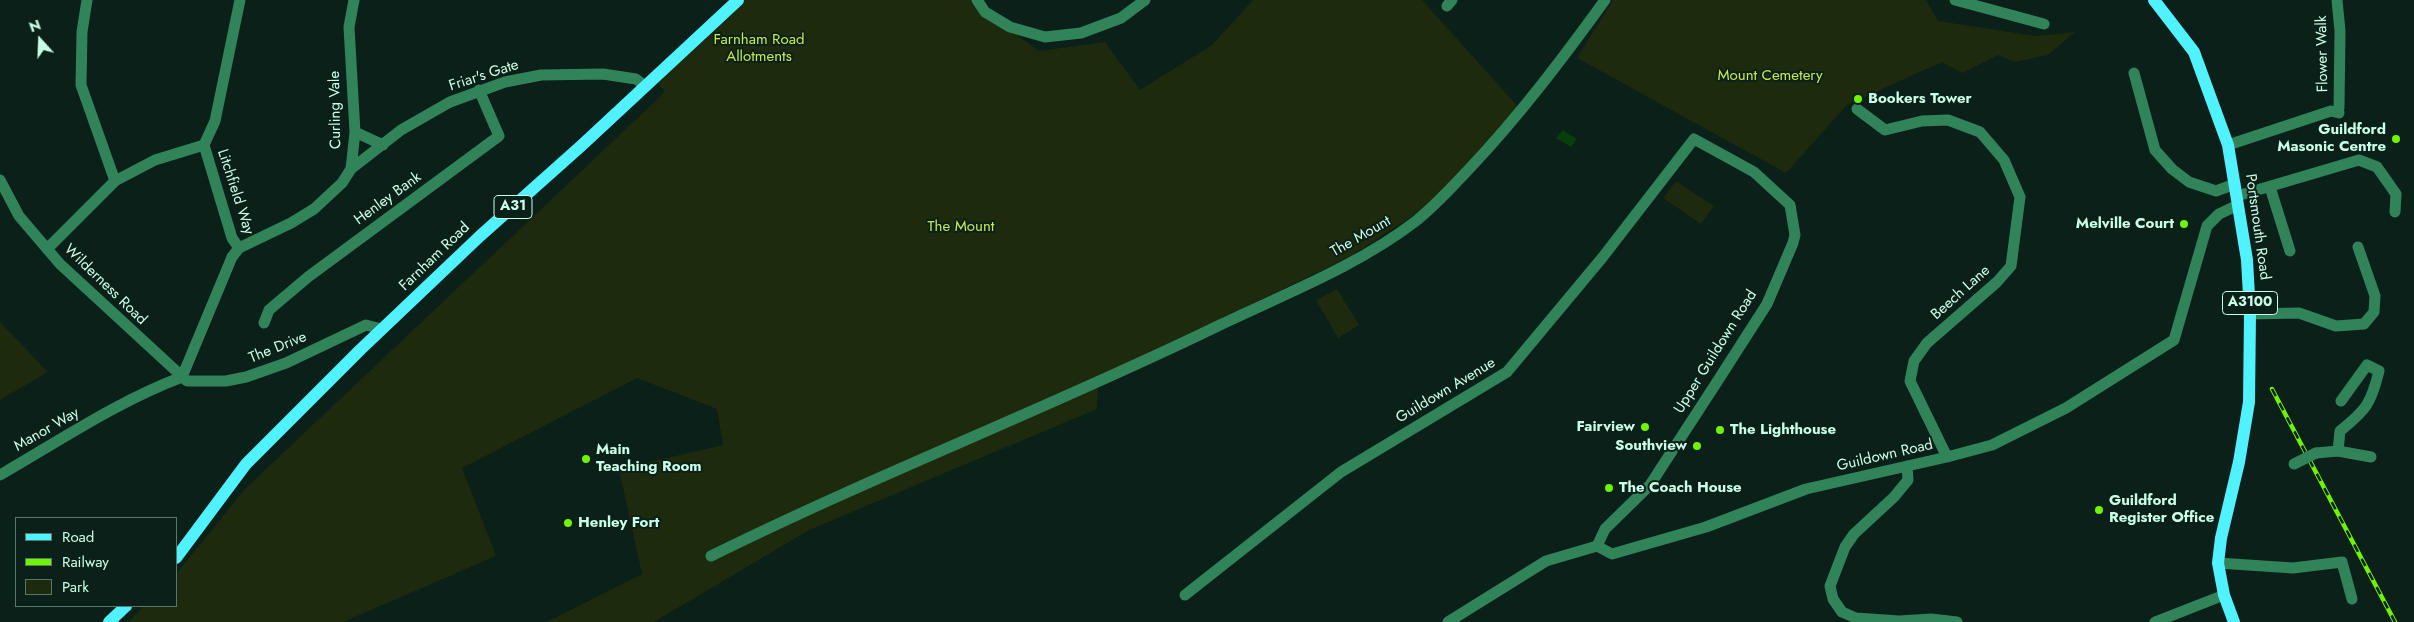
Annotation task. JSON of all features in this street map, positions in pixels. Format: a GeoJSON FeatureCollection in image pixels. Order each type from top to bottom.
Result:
{"type":"FeatureCollection","features":[{"type":"Feature","properties":{"kind":"main road","name":"Farnham Road"},"geometry":{"type":"LineString","coordinates":[[178,555],[246,464],[382,329],[480,236],[738,0]]}},
{"type":"Feature","properties":{"kind":"main road","name":"Portsmouth Road"},"geometry":{"type":"LineString","coordinates":[[2154,0],[2194,52],[2228,145],[2247,260],[2250,314],[2249,402],[2239,462],[2221,538],[2218,563],[2224,595],[2234,622]]}},
{"type":"Feature","properties":{"kind":"main road"},"geometry":{"type":"LineString","coordinates":[[109,622],[125,607]]}},
{"type":"Feature","properties":{"kind":"street"},"geometry":{"type":"LineString","coordinates":[[87,0],[82,32],[81,84],[115,181]]}},
{"type":"Feature","properties":{"kind":"street","name":"Litchfield Way"},"geometry":{"type":"LineString","coordinates":[[239,248],[232,238],[204,145],[215,121],[240,0]]}},
{"type":"Feature","properties":{"kind":"street","name":"Curling Vale"},"geometry":{"type":"LineString","coordinates":[[291,223],[332,194],[351,170],[355,132],[348,27],[354,0]]}},
{"type":"Feature","properties":{"kind":"street"},"geometry":{"type":"LineString","coordinates":[[977,0],[985,12],[1010,27],[1045,37],[1081,33],[1121,18],[1145,0]]}},
{"type":"Feature","properties":{"kind":"street","name":"The Mount"},"geometry":{"type":"LineString","coordinates":[[712,556],[803,512],[1091,387],[1329,273],[1393,237],[1436,203],[1509,125],[1554,70],[1605,0]]}},
{"type":"Feature","properties":{"kind":"street"},"geometry":{"type":"LineString","coordinates":[[1955,0],[2044,24]]}},
{"type":"Feature","properties":{"kind":"street","name":"Flower Walk"},"geometry":{"type":"LineString","coordinates":[[2228,145],[2331,111],[2339,111],[2340,31],[2337,0]]}},
{"type":"Feature","properties":{"kind":"street"},"geometry":{"type":"LineString","coordinates":[[2134,73],[2155,150],[2172,169],[2189,182],[2216,191],[2237,195],[2359,160],[2377,167],[2396,194],[2395,212]]}},
{"type":"Feature","properties":{"kind":"street","name":"Friar's Gate"},"geometry":{"type":"LineString","coordinates":[[351,170],[401,130],[450,102],[479,90],[541,75],[602,74],[636,80],[645,86]]}},
{"type":"Feature","properties":{"kind":"street","name":"Henley Bank"},"geometry":{"type":"LineString","coordinates":[[264,323],[269,310],[308,277],[499,136],[479,90]]}},
{"type":"Feature","properties":{"kind":"street","name":"Beech Lane"},"geometry":{"type":"LineString","coordinates":[[1857,109],[1885,130],[1922,121],[1948,120],[1980,132],[2004,160],[2020,197],[2011,266],[1997,282],[1927,343],[1914,361],[1910,381],[1947,457]]}},
{"type":"Feature","properties":{"kind":"street"},"geometry":{"type":"LineString","coordinates":[[355,132],[383,145]]}},
{"type":"Feature","properties":{"kind":"street","name":"Upper Guildown Road"},"geometry":{"type":"LineString","coordinates":[[1597,546],[1605,529],[1650,485],[1767,304],[1795,235],[1790,205],[1754,172],[1694,139]]}},
{"type":"Feature","properties":{"kind":"street","name":"Guildown Avenue"},"geometry":{"type":"LineString","coordinates":[[1185,595],[1341,472],[1508,372],[1602,258],[1694,139]]}},
{"type":"Feature","properties":{"kind":"street","name":"Litchfield Way"},"geometry":{"type":"LineString","coordinates":[[47,249],[115,181],[155,160],[204,145]]}},
{"type":"Feature","properties":{"kind":"street","name":"Wilderness Road"},"geometry":{"type":"LineString","coordinates":[[0,180],[14,208],[47,249],[88,292],[182,377]]}},
{"type":"Feature","properties":{"kind":"street"},"geometry":{"type":"LineString","coordinates":[[2270,187],[2290,251]]}},
{"type":"Feature","properties":{"kind":"street","name":"Guildown Road"},"geometry":{"type":"LineString","coordinates":[[1597,546],[1612,554],[1706,527],[1806,489],[1992,445],[2066,408],[2174,340],[2207,226],[2237,195]]}},
{"type":"Feature","properties":{"kind":"street","name":"Litchfield Way"},"geometry":{"type":"LineString","coordinates":[[182,377],[232,256],[239,248],[291,223]]}},
{"type":"Feature","properties":{"kind":"street"},"geometry":{"type":"LineString","coordinates":[[2250,314],[2300,312],[2336,326],[2364,324],[2374,312],[2374,296],[2358,247]]}},
{"type":"Feature","properties":{"kind":"street","name":"The Drive"},"geometry":{"type":"LineString","coordinates":[[182,377],[187,381],[204,382],[246,377],[286,363],[366,325],[382,329]]}},
{"type":"Feature","properties":{"kind":"street"},"geometry":{"type":"LineString","coordinates":[[2338,451],[2340,430],[2363,412],[2374,393],[2379,371],[2367,365],[2341,401]]}},
{"type":"Feature","properties":{"kind":"street","name":"Manor Way"},"geometry":{"type":"LineString","coordinates":[[0,475],[155,387],[182,377]]}},
{"type":"Feature","properties":{"kind":"street"},"geometry":{"type":"LineString","coordinates":[[2294,464],[2316,453],[2338,451],[2371,457]]}},
{"type":"Feature","properties":{"kind":"street"},"geometry":{"type":"LineString","coordinates":[[1907,466],[1908,480],[1894,497],[1874,513],[1854,534],[1845,547],[1830,586],[1833,599],[1842,612],[1856,618],[1899,622],[1931,619],[1957,622]]}},
{"type":"Feature","properties":{"kind":"street"},"geometry":{"type":"LineString","coordinates":[[1448,622],[1546,561],[1597,546]]}},
{"type":"Feature","properties":{"kind":"street"},"geometry":{"type":"LineString","coordinates":[[2218,563],[2293,568],[2342,562],[2352,599]]}},
{"type":"Feature","properties":{"kind":"street"},"geometry":{"type":"LineString","coordinates":[[2155,622],[2172,619],[2224,595]]}},
{"type":"Feature","properties":{"kind":"green space","name":"The Mount"},"geometry":{"type":"Polygon","coordinates":[[[742,0],[977,0],[985,12],[1039,51],[1105,42],[1140,90],[1212,45],[1253,0],[1422,0],[1521,110],[1428,206],[1351,256],[1098,379],[1097,409],[809,530],[654,622],[547,622],[642,574],[619,469],[723,445],[717,409],[637,378],[462,468],[496,556],[343,622],[128,622],[143,607],[178,607],[178,572],[245,489],[665,92],[655,79],[742,0]]]}},
{"type":"Feature","properties":{"kind":"green space","name":"Mount Cemetery"},"geometry":{"type":"Polygon","coordinates":[[[1613,0],[1926,0],[1938,21],[2036,36],[2075,32],[2048,55],[2015,62],[1998,55],[1962,73],[1942,62],[1847,105],[1786,173],[1577,58],[1613,0]]]}},
{"type":"Feature","properties":{"kind":"green space"},"geometry":{"type":"Polygon","coordinates":[[[1676,181],[1714,206],[1701,224],[1663,198],[1676,181]]]}},
{"type":"Feature","properties":{"kind":"green space"},"geometry":{"type":"Polygon","coordinates":[[[1337,289],[1359,325],[1338,338],[1316,300],[1337,289]]]}},
{"type":"Feature","properties":{"kind":"green space"},"geometry":{"type":"Polygon","coordinates":[[[0,322],[48,372],[0,400],[0,322]]]}},
{"type":"Feature","properties":{"kind":"shaded area"},"geometry":{"type":"Polygon","coordinates":[[[1563,130],[1577,139],[1571,147],[1556,138],[1563,130]]]}},
{"type":"Feature","properties":{"kind":"railway"},"geometry":{"type":"LineString","coordinates":[[2272,389],[2395,622]]}},
{"type":"Feature","properties":{"kind":"place","name":"Bookers Tower"},"geometry":{"type":"Point","coordinates":[1858,99]}},
{"type":"Feature","properties":{"kind":"place","name":"Guildford Masonic Centre"},"geometry":{"type":"Point","coordinates":[2396,139]}},
{"type":"Feature","properties":{"kind":"place","name":"Melville Court"},"geometry":{"type":"Point","coordinates":[2184,224]}},
{"type":"Feature","properties":{"kind":"place","name":"Fairview"},"geometry":{"type":"Point","coordinates":[1645,427]}},
{"type":"Feature","properties":{"kind":"place","name":"The Lighthouse"},"geometry":{"type":"Point","coordinates":[1720,430]}},
{"type":"Feature","properties":{"kind":"place","name":"Southview"},"geometry":{"type":"Point","coordinates":[1697,446]}},
{"type":"Feature","properties":{"kind":"place","name":"Main Teaching Room"},"geometry":{"type":"Point","coordinates":[586,459]}},
{"type":"Feature","properties":{"kind":"place","name":"The Coach House"},"geometry":{"type":"Point","coordinates":[1609,488]}},
{"type":"Feature","properties":{"kind":"place","name":"Guildford Register Office"},"geometry":{"type":"Point","coordinates":[2099,510]}},
{"type":"Feature","properties":{"kind":"place","name":"Henley Fort"},"geometry":{"type":"Point","coordinates":[568,523]}},
{"type":"Feature","properties":{"kind":"park label","name":"Farnham Road Allotments"},"geometry":{"type":"Point","coordinates":[759,48]}}]}
